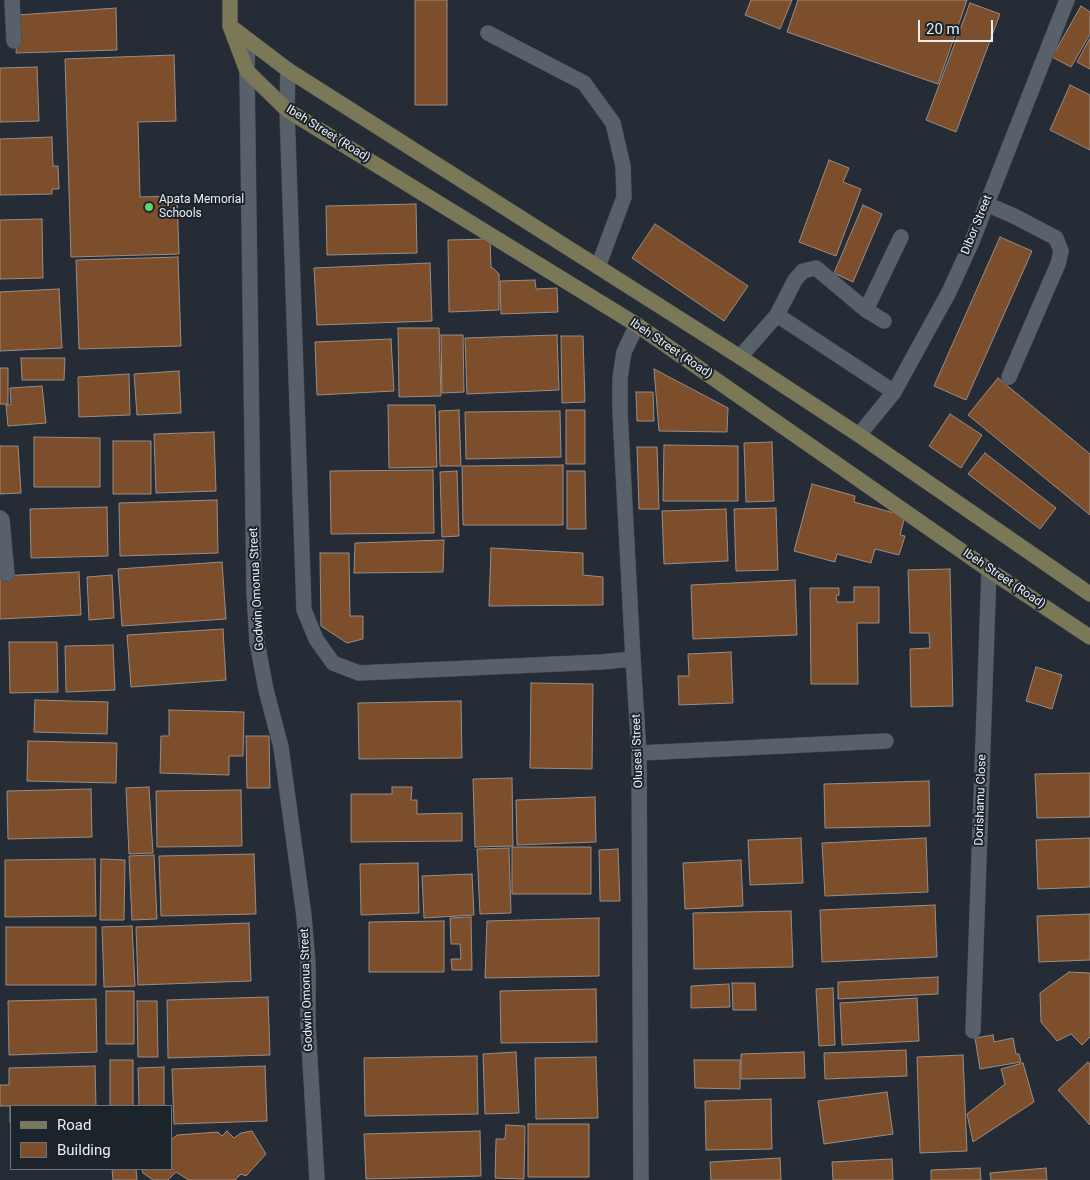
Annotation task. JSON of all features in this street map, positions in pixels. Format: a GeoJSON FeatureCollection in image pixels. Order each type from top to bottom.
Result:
{"type":"FeatureCollection","features":[{"type":"Feature","properties":{"kind":"street"},"geometry":{"type":"LineString","coordinates":[[12,0],[14,41]]}},
{"type":"Feature","properties":{"kind":"street","name":"Godwin Omonua Street"},"geometry":{"type":"LineString","coordinates":[[230,0],[230,26],[247,71],[255,600],[258,642],[266,690],[281,747],[304,916],[308,964],[308,1026],[317,1180]]}},
{"type":"Feature","properties":{"kind":"street","name":"Dibor Street"},"geometry":{"type":"LineString","coordinates":[[859,436],[894,392],[950,292],[971,244],[1067,0]]}},
{"type":"Feature","properties":{"kind":"street"},"geometry":{"type":"LineString","coordinates":[[230,26],[288,70],[740,357],[1090,594]]}},
{"type":"Feature","properties":{"kind":"street"},"geometry":{"type":"LineString","coordinates":[[488,33],[584,83],[613,122],[623,166],[624,197],[598,267]]}},
{"type":"Feature","properties":{"kind":"street"},"geometry":{"type":"LineString","coordinates":[[247,71],[248,40]]}},
{"type":"Feature","properties":{"kind":"street"},"geometry":{"type":"LineString","coordinates":[[288,70],[286,110],[304,610],[316,639],[333,663],[359,673],[633,659]]}},
{"type":"Feature","properties":{"kind":"street","name":"Ibeh Street (Road)"},"geometry":{"type":"LineString","coordinates":[[247,71],[286,110],[637,325],[989,570],[1090,637]]}},
{"type":"Feature","properties":{"kind":"street"},"geometry":{"type":"LineString","coordinates":[[986,204],[1056,238],[1061,251],[1058,264],[1009,377]]}},
{"type":"Feature","properties":{"kind":"street"},"geometry":{"type":"LineString","coordinates":[[866,310],[900,237]]}},
{"type":"Feature","properties":{"kind":"street"},"geometry":{"type":"LineString","coordinates":[[740,357],[777,315],[795,280],[803,271],[816,268],[866,310],[884,321]]}},
{"type":"Feature","properties":{"kind":"street"},"geometry":{"type":"LineString","coordinates":[[777,315],[894,392]]}},
{"type":"Feature","properties":{"kind":"street","name":"Olusesi Street"},"geometry":{"type":"LineString","coordinates":[[637,325],[624,352],[620,378],[620,412],[639,753],[641,1180]]}},
{"type":"Feature","properties":{"kind":"street"},"geometry":{"type":"LineString","coordinates":[[0,518],[2,520],[7,574]]}},
{"type":"Feature","properties":{"kind":"street","name":"Dorishamu Close"},"geometry":{"type":"LineString","coordinates":[[973,1031],[989,570]]}},
{"type":"Feature","properties":{"kind":"street"},"geometry":{"type":"LineString","coordinates":[[639,753],[886,740]]}},
{"type":"Feature","properties":{"kind":"building"},"geometry":{"type":"Polygon","coordinates":[[[415,0],[447,0],[447,105],[415,105],[415,0]]]}},
{"type":"Feature","properties":{"kind":"building"},"geometry":{"type":"Polygon","coordinates":[[[751,0],[792,0],[780,29],[745,15],[751,0]]]}},
{"type":"Feature","properties":{"kind":"building"},"geometry":{"type":"Polygon","coordinates":[[[798,0],[967,0],[938,84],[787,32],[798,0]]]}},
{"type":"Feature","properties":{"kind":"building"},"geometry":{"type":"Polygon","coordinates":[[[970,3],[1000,14],[956,132],[926,120],[970,3]]]}},
{"type":"Feature","properties":{"kind":"building"},"geometry":{"type":"Polygon","coordinates":[[[1081,6],[1090,12],[1090,34],[1071,67],[1052,57],[1081,6]]]}},
{"type":"Feature","properties":{"kind":"building"},"geometry":{"type":"Polygon","coordinates":[[[116,8],[117,50],[16,53],[18,15],[116,8]]]}},
{"type":"Feature","properties":{"kind":"building"},"geometry":{"type":"Polygon","coordinates":[[[1090,38],[1090,69],[1077,62],[1090,38]]]}},
{"type":"Feature","properties":{"kind":"building"},"geometry":{"type":"Polygon","coordinates":[[[174,55],[176,121],[138,122],[140,197],[177,196],[179,254],[71,257],[65,59],[174,55]]]}},
{"type":"Feature","properties":{"kind":"building"},"geometry":{"type":"Polygon","coordinates":[[[37,67],[39,121],[0,122],[0,68],[37,67]]]}},
{"type":"Feature","properties":{"kind":"building"},"geometry":{"type":"Polygon","coordinates":[[[1070,85],[1090,95],[1090,150],[1050,130],[1070,85]]]}},
{"type":"Feature","properties":{"kind":"building"},"geometry":{"type":"Polygon","coordinates":[[[52,137],[53,166],[58,166],[59,189],[52,189],[52,194],[0,195],[0,139],[52,137]]]}},
{"type":"Feature","properties":{"kind":"building"},"geometry":{"type":"Polygon","coordinates":[[[829,160],[849,168],[843,182],[861,189],[836,256],[799,242],[829,160]]]}},
{"type":"Feature","properties":{"kind":"building"},"geometry":{"type":"Polygon","coordinates":[[[416,204],[417,253],[327,255],[326,206],[416,204]]]}},
{"type":"Feature","properties":{"kind":"building"},"geometry":{"type":"Polygon","coordinates":[[[863,205],[882,214],[853,282],[834,273],[863,205]]]}},
{"type":"Feature","properties":{"kind":"building"},"geometry":{"type":"Polygon","coordinates":[[[42,219],[43,278],[0,279],[0,220],[42,219]]]}},
{"type":"Feature","properties":{"kind":"building"},"geometry":{"type":"Polygon","coordinates":[[[655,224],[748,286],[724,321],[632,258],[655,224]]]}},
{"type":"Feature","properties":{"kind":"building"},"geometry":{"type":"Polygon","coordinates":[[[1000,237],[1032,251],[966,400],[934,386],[1000,237]]]}},
{"type":"Feature","properties":{"kind":"building"},"geometry":{"type":"Polygon","coordinates":[[[490,239],[491,268],[499,274],[499,310],[449,312],[448,240],[490,239]]]}},
{"type":"Feature","properties":{"kind":"building"},"geometry":{"type":"Polygon","coordinates":[[[178,257],[181,346],[79,349],[76,260],[178,257]]]}},
{"type":"Feature","properties":{"kind":"building"},"geometry":{"type":"Polygon","coordinates":[[[430,263],[432,321],[317,325],[314,268],[430,263]]]}},
{"type":"Feature","properties":{"kind":"building"},"geometry":{"type":"Polygon","coordinates":[[[535,280],[536,289],[557,288],[558,312],[501,314],[500,281],[535,280]]]}},
{"type":"Feature","properties":{"kind":"building"},"geometry":{"type":"Polygon","coordinates":[[[59,289],[62,348],[0,351],[0,292],[59,289]]]}},
{"type":"Feature","properties":{"kind":"building"},"geometry":{"type":"Polygon","coordinates":[[[398,328],[439,328],[441,396],[399,397],[398,328]]]}},
{"type":"Feature","properties":{"kind":"building"},"geometry":{"type":"Polygon","coordinates":[[[441,335],[463,335],[464,392],[442,393],[441,335]]]}},
{"type":"Feature","properties":{"kind":"building"},"geometry":{"type":"Polygon","coordinates":[[[557,335],[559,390],[467,394],[465,338],[557,335]]]}},
{"type":"Feature","properties":{"kind":"building"},"geometry":{"type":"Polygon","coordinates":[[[561,336],[583,336],[585,402],[562,403],[561,336]]]}},
{"type":"Feature","properties":{"kind":"building"},"geometry":{"type":"Polygon","coordinates":[[[391,339],[394,391],[317,395],[315,342],[391,339]]]}},
{"type":"Feature","properties":{"kind":"building"},"geometry":{"type":"Polygon","coordinates":[[[21,358],[65,358],[64,380],[22,380],[21,358]]]}},
{"type":"Feature","properties":{"kind":"building"},"geometry":{"type":"Polygon","coordinates":[[[0,368],[8,368],[8,404],[0,404],[0,368]]]}},
{"type":"Feature","properties":{"kind":"building"},"geometry":{"type":"Polygon","coordinates":[[[654,369],[728,408],[727,432],[659,431],[654,369]]]}},
{"type":"Feature","properties":{"kind":"building"},"geometry":{"type":"Polygon","coordinates":[[[179,371],[181,413],[137,415],[134,374],[179,371]]]}},
{"type":"Feature","properties":{"kind":"building"},"geometry":{"type":"Polygon","coordinates":[[[129,374],[130,415],[79,417],[78,377],[129,374]]]}},
{"type":"Feature","properties":{"kind":"building"},"geometry":{"type":"Polygon","coordinates":[[[998,378],[1090,454],[1090,515],[968,415],[998,378]]]}},
{"type":"Feature","properties":{"kind":"building"},"geometry":{"type":"Polygon","coordinates":[[[42,386],[46,423],[8,426],[6,405],[11,405],[10,388],[42,386]]]}},
{"type":"Feature","properties":{"kind":"building"},"geometry":{"type":"Polygon","coordinates":[[[636,392],[653,392],[654,421],[637,421],[636,392]]]}},
{"type":"Feature","properties":{"kind":"building"},"geometry":{"type":"Polygon","coordinates":[[[388,405],[435,405],[437,467],[389,468],[388,405]]]}},
{"type":"Feature","properties":{"kind":"building"},"geometry":{"type":"Polygon","coordinates":[[[459,410],[461,466],[440,466],[439,411],[459,410]]]}},
{"type":"Feature","properties":{"kind":"building"},"geometry":{"type":"Polygon","coordinates":[[[566,410],[585,410],[585,464],[566,464],[566,410]]]}},
{"type":"Feature","properties":{"kind":"building"},"geometry":{"type":"Polygon","coordinates":[[[560,411],[561,457],[466,459],[465,412],[560,411]]]}},
{"type":"Feature","properties":{"kind":"building"},"geometry":{"type":"Polygon","coordinates":[[[950,414],[982,435],[961,468],[929,446],[950,414]]]}},
{"type":"Feature","properties":{"kind":"building"},"geometry":{"type":"Polygon","coordinates":[[[214,432],[216,491],[156,493],[154,434],[214,432]]]}},
{"type":"Feature","properties":{"kind":"building"},"geometry":{"type":"Polygon","coordinates":[[[34,437],[100,438],[100,487],[34,487],[34,437]]]}},
{"type":"Feature","properties":{"kind":"building"},"geometry":{"type":"Polygon","coordinates":[[[113,441],[151,441],[151,494],[113,494],[113,441]]]}},
{"type":"Feature","properties":{"kind":"building"},"geometry":{"type":"Polygon","coordinates":[[[772,442],[774,501],[746,502],[744,443],[772,442]]]}},
{"type":"Feature","properties":{"kind":"building"},"geometry":{"type":"Polygon","coordinates":[[[664,445],[738,446],[738,501],[663,501],[664,445]]]}},
{"type":"Feature","properties":{"kind":"building"},"geometry":{"type":"Polygon","coordinates":[[[0,446],[18,446],[21,493],[0,494],[0,446]]]}},
{"type":"Feature","properties":{"kind":"building"},"geometry":{"type":"Polygon","coordinates":[[[637,447],[657,447],[659,509],[639,509],[637,447]]]}},
{"type":"Feature","properties":{"kind":"building"},"geometry":{"type":"Polygon","coordinates":[[[985,453],[1056,508],[1040,529],[968,474],[985,453]]]}},
{"type":"Feature","properties":{"kind":"building"},"geometry":{"type":"Polygon","coordinates":[[[563,465],[563,525],[463,525],[462,466],[563,465]]]}},
{"type":"Feature","properties":{"kind":"building"},"geometry":{"type":"Polygon","coordinates":[[[433,470],[434,533],[331,534],[330,471],[433,470]]]}},
{"type":"Feature","properties":{"kind":"building"},"geometry":{"type":"Polygon","coordinates":[[[457,471],[459,536],[442,537],[440,472],[457,471]]]}},
{"type":"Feature","properties":{"kind":"building"},"geometry":{"type":"Polygon","coordinates":[[[567,471],[585,471],[586,529],[567,529],[567,471]]]}},
{"type":"Feature","properties":{"kind":"building"},"geometry":{"type":"Polygon","coordinates":[[[812,484],[855,496],[854,502],[905,516],[900,535],[905,536],[899,555],[875,549],[871,563],[837,554],[835,562],[794,551],[812,484]]]}},
{"type":"Feature","properties":{"kind":"building"},"geometry":{"type":"Polygon","coordinates":[[[217,500],[218,553],[120,556],[119,503],[217,500]]]}},
{"type":"Feature","properties":{"kind":"building"},"geometry":{"type":"Polygon","coordinates":[[[107,507],[108,556],[31,558],[30,509],[107,507]]]}},
{"type":"Feature","properties":{"kind":"building"},"geometry":{"type":"Polygon","coordinates":[[[776,508],[778,570],[736,571],[734,509],[776,508]]]}},
{"type":"Feature","properties":{"kind":"building"},"geometry":{"type":"Polygon","coordinates":[[[726,509],[728,561],[664,564],[662,511],[726,509]]]}},
{"type":"Feature","properties":{"kind":"building"},"geometry":{"type":"Polygon","coordinates":[[[444,540],[443,572],[354,573],[355,543],[444,540]]]}},
{"type":"Feature","properties":{"kind":"building"},"geometry":{"type":"Polygon","coordinates":[[[491,548],[583,553],[583,575],[603,577],[603,605],[489,606],[491,548]]]}},
{"type":"Feature","properties":{"kind":"building"},"geometry":{"type":"Polygon","coordinates":[[[320,553],[349,553],[350,616],[363,616],[363,639],[347,643],[321,626],[320,553]]]}},
{"type":"Feature","properties":{"kind":"building"},"geometry":{"type":"Polygon","coordinates":[[[222,562],[226,619],[122,626],[118,569],[222,562]]]}},
{"type":"Feature","properties":{"kind":"building"},"geometry":{"type":"Polygon","coordinates":[[[950,569],[953,706],[911,707],[910,649],[930,648],[929,633],[910,633],[908,570],[950,569]]]}},
{"type":"Feature","properties":{"kind":"building"},"geometry":{"type":"Polygon","coordinates":[[[79,572],[81,615],[0,619],[0,576],[79,572]]]}},
{"type":"Feature","properties":{"kind":"building"},"geometry":{"type":"Polygon","coordinates":[[[112,575],[114,618],[89,620],[87,577],[112,575]]]}},
{"type":"Feature","properties":{"kind":"building"},"geometry":{"type":"Polygon","coordinates":[[[795,580],[797,635],[693,639],[691,585],[795,580]]]}},
{"type":"Feature","properties":{"kind":"building"},"geometry":{"type":"Polygon","coordinates":[[[854,587],[879,587],[879,623],[857,623],[858,684],[811,684],[810,588],[839,588],[839,595],[836,596],[837,602],[854,602],[854,587]]]}},
{"type":"Feature","properties":{"kind":"building"},"geometry":{"type":"Polygon","coordinates":[[[223,629],[226,680],[131,687],[127,635],[223,629]]]}},
{"type":"Feature","properties":{"kind":"building"},"geometry":{"type":"Polygon","coordinates":[[[9,642],[57,642],[58,692],[10,693],[9,642]]]}},
{"type":"Feature","properties":{"kind":"building"},"geometry":{"type":"Polygon","coordinates":[[[113,645],[115,690],[66,692],[65,646],[113,645]]]}},
{"type":"Feature","properties":{"kind":"building"},"geometry":{"type":"Polygon","coordinates":[[[731,652],[733,703],[679,705],[678,676],[689,676],[688,654],[731,652]]]}},
{"type":"Feature","properties":{"kind":"building"},"geometry":{"type":"Polygon","coordinates":[[[1036,667],[1062,675],[1052,709],[1026,701],[1036,667]]]}},
{"type":"Feature","properties":{"kind":"building"},"geometry":{"type":"Polygon","coordinates":[[[531,683],[593,684],[592,769],[530,768],[531,683]]]}},
{"type":"Feature","properties":{"kind":"building"},"geometry":{"type":"Polygon","coordinates":[[[35,700],[108,702],[107,734],[34,732],[35,700]]]}},
{"type":"Feature","properties":{"kind":"building"},"geometry":{"type":"Polygon","coordinates":[[[461,701],[462,758],[359,759],[358,703],[461,701]]]}},
{"type":"Feature","properties":{"kind":"building"},"geometry":{"type":"Polygon","coordinates":[[[169,710],[244,712],[243,756],[229,756],[229,775],[160,773],[161,736],[169,736],[169,710]]]}},
{"type":"Feature","properties":{"kind":"building"},"geometry":{"type":"Polygon","coordinates":[[[246,736],[269,736],[270,788],[247,788],[246,736]]]}},
{"type":"Feature","properties":{"kind":"building"},"geometry":{"type":"Polygon","coordinates":[[[28,741],[117,743],[116,783],[27,781],[28,741]]]}},
{"type":"Feature","properties":{"kind":"building"},"geometry":{"type":"Polygon","coordinates":[[[1090,773],[1090,817],[1037,818],[1035,774],[1090,773]]]}},
{"type":"Feature","properties":{"kind":"building"},"geometry":{"type":"Polygon","coordinates":[[[512,778],[513,846],[475,847],[473,779],[512,778]]]}},
{"type":"Feature","properties":{"kind":"building"},"geometry":{"type":"Polygon","coordinates":[[[929,781],[930,826],[825,828],[824,784],[929,781]]]}},
{"type":"Feature","properties":{"kind":"building"},"geometry":{"type":"Polygon","coordinates":[[[149,787],[153,853],[129,854],[126,788],[149,787]]]}},
{"type":"Feature","properties":{"kind":"building"},"geometry":{"type":"Polygon","coordinates":[[[392,787],[412,787],[411,800],[417,800],[417,814],[462,813],[462,841],[351,842],[351,794],[392,794],[392,787]]]}},
{"type":"Feature","properties":{"kind":"building"},"geometry":{"type":"Polygon","coordinates":[[[91,789],[92,837],[8,839],[7,791],[91,789]]]}},
{"type":"Feature","properties":{"kind":"building"},"geometry":{"type":"Polygon","coordinates":[[[241,790],[242,846],[157,847],[156,791],[241,790]]]}},
{"type":"Feature","properties":{"kind":"building"},"geometry":{"type":"Polygon","coordinates":[[[595,797],[596,842],[517,845],[516,800],[595,797]]]}},
{"type":"Feature","properties":{"kind":"building"},"geometry":{"type":"Polygon","coordinates":[[[801,838],[803,883],[750,885],[748,840],[801,838]]]}},
{"type":"Feature","properties":{"kind":"building"},"geometry":{"type":"Polygon","coordinates":[[[926,838],[928,892],[825,896],[822,843],[926,838]]]}},
{"type":"Feature","properties":{"kind":"building"},"geometry":{"type":"Polygon","coordinates":[[[1090,838],[1090,887],[1038,889],[1036,840],[1090,838]]]}},
{"type":"Feature","properties":{"kind":"building"},"geometry":{"type":"Polygon","coordinates":[[[512,847],[591,847],[591,894],[512,894],[512,847]]]}},
{"type":"Feature","properties":{"kind":"building"},"geometry":{"type":"Polygon","coordinates":[[[509,848],[511,913],[480,914],[477,849],[509,848]]]}},
{"type":"Feature","properties":{"kind":"building"},"geometry":{"type":"Polygon","coordinates":[[[618,849],[620,901],[600,901],[599,850],[618,849]]]}},
{"type":"Feature","properties":{"kind":"building"},"geometry":{"type":"Polygon","coordinates":[[[254,854],[256,914],[161,916],[159,856],[254,854]]]}},
{"type":"Feature","properties":{"kind":"building"},"geometry":{"type":"Polygon","coordinates":[[[154,855],[157,919],[132,920],[129,856],[154,855]]]}},
{"type":"Feature","properties":{"kind":"building"},"geometry":{"type":"Polygon","coordinates":[[[95,859],[96,916],[5,917],[5,860],[95,859]]]}},
{"type":"Feature","properties":{"kind":"building"},"geometry":{"type":"Polygon","coordinates":[[[101,859],[125,860],[124,920],[100,920],[101,859]]]}},
{"type":"Feature","properties":{"kind":"building"},"geometry":{"type":"Polygon","coordinates":[[[741,860],[743,906],[685,909],[683,863],[741,860]]]}},
{"type":"Feature","properties":{"kind":"building"},"geometry":{"type":"Polygon","coordinates":[[[418,863],[419,913],[361,915],[360,864],[418,863]]]}},
{"type":"Feature","properties":{"kind":"building"},"geometry":{"type":"Polygon","coordinates":[[[472,874],[474,915],[424,918],[422,876],[472,874]]]}},
{"type":"Feature","properties":{"kind":"building"},"geometry":{"type":"Polygon","coordinates":[[[935,905],[937,957],[822,962],[820,910],[935,905]]]}},
{"type":"Feature","properties":{"kind":"building"},"geometry":{"type":"Polygon","coordinates":[[[791,911],[793,967],[694,969],[693,913],[791,911]]]}},
{"type":"Feature","properties":{"kind":"building"},"geometry":{"type":"Polygon","coordinates":[[[1090,914],[1090,960],[1039,962],[1037,916],[1090,914]]]}},
{"type":"Feature","properties":{"kind":"building"},"geometry":{"type":"Polygon","coordinates":[[[471,917],[472,970],[452,970],[451,959],[461,959],[460,944],[451,944],[450,918],[471,917]]]}},
{"type":"Feature","properties":{"kind":"building"},"geometry":{"type":"Polygon","coordinates":[[[599,918],[599,976],[485,978],[487,921],[599,918]]]}},
{"type":"Feature","properties":{"kind":"building"},"geometry":{"type":"Polygon","coordinates":[[[444,921],[444,972],[369,972],[369,922],[444,921]]]}},
{"type":"Feature","properties":{"kind":"building"},"geometry":{"type":"Polygon","coordinates":[[[249,923],[251,981],[138,985],[136,927],[249,923]]]}},
{"type":"Feature","properties":{"kind":"building"},"geometry":{"type":"Polygon","coordinates":[[[132,926],[135,986],[104,987],[102,927],[132,926]]]}},
{"type":"Feature","properties":{"kind":"building"},"geometry":{"type":"Polygon","coordinates":[[[6,927],[96,927],[96,985],[6,985],[6,927]]]}},
{"type":"Feature","properties":{"kind":"building"},"geometry":{"type":"Polygon","coordinates":[[[1069,972],[1090,973],[1090,1037],[1082,1045],[1071,1034],[1057,1041],[1041,1022],[1040,993],[1069,972]]]}},
{"type":"Feature","properties":{"kind":"building"},"geometry":{"type":"Polygon","coordinates":[[[938,977],[938,994],[838,999],[838,982],[938,977]]]}},
{"type":"Feature","properties":{"kind":"building"},"geometry":{"type":"Polygon","coordinates":[[[732,983],[755,983],[756,1010],[733,1010],[732,983]]]}},
{"type":"Feature","properties":{"kind":"building"},"geometry":{"type":"Polygon","coordinates":[[[729,984],[730,1007],[691,1008],[691,986],[729,984]]]}},
{"type":"Feature","properties":{"kind":"building"},"geometry":{"type":"Polygon","coordinates":[[[833,988],[835,1045],[819,1046],[816,989],[833,988]]]}},
{"type":"Feature","properties":{"kind":"building"},"geometry":{"type":"Polygon","coordinates":[[[596,989],[597,1042],[501,1043],[500,991],[596,989]]]}},
{"type":"Feature","properties":{"kind":"building"},"geometry":{"type":"Polygon","coordinates":[[[106,991],[134,991],[134,1044],[106,1044],[106,991]]]}},
{"type":"Feature","properties":{"kind":"building"},"geometry":{"type":"Polygon","coordinates":[[[268,997],[270,1055],[168,1058],[167,1000],[268,997]]]}},
{"type":"Feature","properties":{"kind":"building"},"geometry":{"type":"Polygon","coordinates":[[[917,998],[919,1041],[842,1045],[840,1003],[917,998]]]}},
{"type":"Feature","properties":{"kind":"building"},"geometry":{"type":"Polygon","coordinates":[[[96,999],[97,1052],[9,1055],[8,1001],[96,999]]]}},
{"type":"Feature","properties":{"kind":"building"},"geometry":{"type":"Polygon","coordinates":[[[137,1001],[157,1001],[158,1057],[138,1057],[137,1001]]]}},
{"type":"Feature","properties":{"kind":"building"},"geometry":{"type":"Polygon","coordinates":[[[993,1035],[994,1042],[1013,1038],[1016,1054],[1019,1054],[1021,1062],[980,1069],[975,1038],[993,1035]]]}},
{"type":"Feature","properties":{"kind":"building"},"geometry":{"type":"Polygon","coordinates":[[[906,1050],[907,1076],[825,1079],[824,1053],[906,1050]]]}},
{"type":"Feature","properties":{"kind":"building"},"geometry":{"type":"Polygon","coordinates":[[[516,1052],[519,1113],[485,1114],[483,1054],[516,1052]]]}},
{"type":"Feature","properties":{"kind":"building"},"geometry":{"type":"Polygon","coordinates":[[[804,1052],[805,1078],[741,1079],[741,1054],[804,1052]]]}},
{"type":"Feature","properties":{"kind":"building"},"geometry":{"type":"Polygon","coordinates":[[[963,1055],[967,1151],[920,1153],[917,1057],[963,1055]]]}},
{"type":"Feature","properties":{"kind":"building"},"geometry":{"type":"Polygon","coordinates":[[[477,1056],[478,1114],[365,1116],[364,1058],[477,1056]]]}},
{"type":"Feature","properties":{"kind":"building"},"geometry":{"type":"Polygon","coordinates":[[[596,1057],[598,1118],[536,1119],[535,1058],[596,1057]]]}},
{"type":"Feature","properties":{"kind":"building"},"geometry":{"type":"Polygon","coordinates":[[[110,1060],[133,1060],[133,1105],[110,1105],[110,1060]]]}},
{"type":"Feature","properties":{"kind":"building"},"geometry":{"type":"Polygon","coordinates":[[[694,1060],[740,1060],[740,1089],[695,1088],[694,1060]]]}},
{"type":"Feature","properties":{"kind":"building"},"geometry":{"type":"Polygon","coordinates":[[[1088,1062],[1090,1064],[1090,1125],[1058,1090],[1088,1062]]]}},
{"type":"Feature","properties":{"kind":"building"},"geometry":{"type":"Polygon","coordinates":[[[1023,1063],[1034,1102],[973,1142],[967,1114],[1005,1084],[1001,1069],[1023,1063]]]}},
{"type":"Feature","properties":{"kind":"building"},"geometry":{"type":"Polygon","coordinates":[[[95,1066],[96,1105],[0,1106],[0,1085],[9,1085],[9,1068],[95,1066]]]}},
{"type":"Feature","properties":{"kind":"building"},"geometry":{"type":"Polygon","coordinates":[[[265,1066],[267,1121],[174,1124],[172,1069],[265,1066]]]}},
{"type":"Feature","properties":{"kind":"building"},"geometry":{"type":"Polygon","coordinates":[[[164,1067],[164,1105],[139,1105],[138,1068],[164,1067]]]}},
{"type":"Feature","properties":{"kind":"building"},"geometry":{"type":"Polygon","coordinates":[[[887,1092],[893,1134],[824,1144],[818,1101],[887,1092]]]}},
{"type":"Feature","properties":{"kind":"building"},"geometry":{"type":"Polygon","coordinates":[[[771,1099],[772,1149],[706,1150],[705,1101],[771,1099]]]}},
{"type":"Feature","properties":{"kind":"building"},"geometry":{"type":"Polygon","coordinates":[[[528,1124],[589,1124],[589,1177],[528,1177],[528,1124]]]}},
{"type":"Feature","properties":{"kind":"building"},"geometry":{"type":"Polygon","coordinates":[[[506,1125],[525,1126],[524,1179],[495,1178],[496,1139],[505,1139],[506,1125]]]}},
{"type":"Feature","properties":{"kind":"building"},"geometry":{"type":"Polygon","coordinates":[[[227,1131],[234,1138],[241,1133],[252,1131],[266,1154],[246,1176],[241,1174],[235,1180],[189,1180],[176,1172],[168,1180],[153,1180],[143,1173],[142,1170],[172,1170],[172,1139],[177,1135],[218,1132],[222,1136],[227,1131]]]}},
{"type":"Feature","properties":{"kind":"building"},"geometry":{"type":"Polygon","coordinates":[[[480,1131],[481,1176],[366,1179],[364,1134],[480,1131]]]}},
{"type":"Feature","properties":{"kind":"building"},"geometry":{"type":"Polygon","coordinates":[[[780,1158],[781,1180],[711,1180],[710,1162],[780,1158]]]}},
{"type":"Feature","properties":{"kind":"building"},"geometry":{"type":"Polygon","coordinates":[[[892,1159],[893,1180],[833,1180],[832,1162],[892,1159]]]}},
{"type":"Feature","properties":{"kind":"building"},"geometry":{"type":"Polygon","coordinates":[[[980,1168],[981,1180],[931,1180],[931,1170],[980,1168]]]}},
{"type":"Feature","properties":{"kind":"building"},"geometry":{"type":"Polygon","coordinates":[[[1046,1168],[1047,1180],[991,1180],[990,1173],[1046,1168]]]}},
{"type":"Feature","properties":{"kind":"building"},"geometry":{"type":"Polygon","coordinates":[[[112,1170],[136,1170],[137,1180],[113,1180],[112,1170]]]}},
{"type":"Feature","properties":{"kind":"place","name":"Apata Memorial Schools"},"geometry":{"type":"Point","coordinates":[149,207]}}]}
